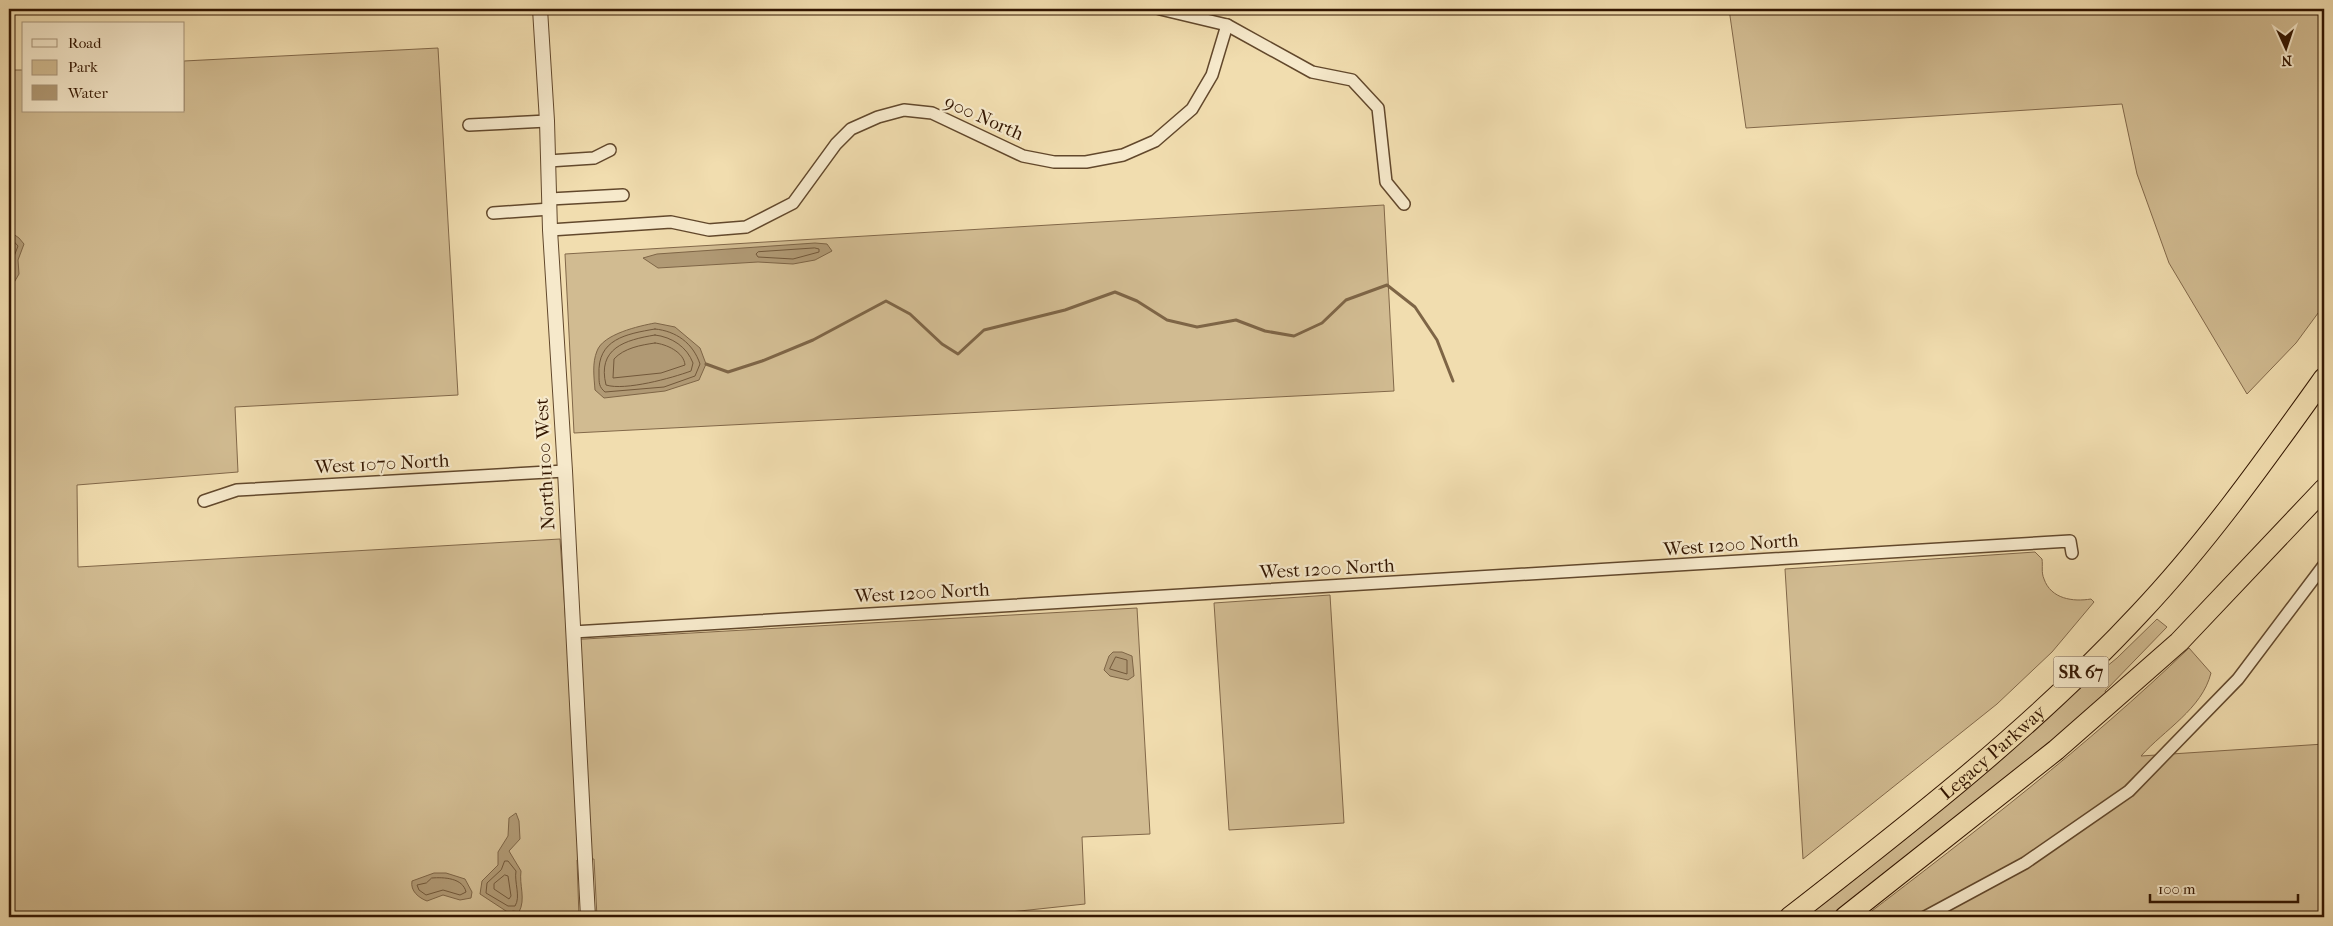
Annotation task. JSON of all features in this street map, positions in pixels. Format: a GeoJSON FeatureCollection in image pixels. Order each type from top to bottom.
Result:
{"type":"FeatureCollection","features":[{"type":"Feature","properties":{"kind":"highway","name":"Legacy Parkway"},"geometry":{"type":"LineString","coordinates":[[1790,917],[1961,781],[2046,708],[2140,613],[2208,534],[2324,378]]}},
{"type":"Feature","properties":{"kind":"highway","name":"Legacy Parkway"},"geometry":{"type":"LineString","coordinates":[[1845,917],[2056,750],[2179,642],[2324,489]]}},
{"type":"Feature","properties":{"kind":"street","name":"North 1100 West"},"geometry":{"type":"LineString","coordinates":[[540,9],[547,121],[550,230],[565,470],[588,917]]}},
{"type":"Feature","properties":{"kind":"street"},"geometry":{"type":"LineString","coordinates":[[1160,9],[1227,25],[1312,72],[1352,80],[1378,108],[1386,182],[1404,204]]}},
{"type":"Feature","properties":{"kind":"street","name":"900 North"},"geometry":{"type":"LineString","coordinates":[[550,230],[671,222],[709,230],[746,227],[793,203],[836,144],[851,129],[878,117],[904,110],[932,113],[1023,156],[1054,162],[1086,162],[1122,155],[1155,141],[1192,109],[1212,75],[1227,25]]}},
{"type":"Feature","properties":{"kind":"street"},"geometry":{"type":"LineString","coordinates":[[468,125],[547,121]]}},
{"type":"Feature","properties":{"kind":"street"},"geometry":{"type":"LineString","coordinates":[[548,160],[594,158],[610,150]]}},
{"type":"Feature","properties":{"kind":"street"},"geometry":{"type":"LineString","coordinates":[[493,214],[550,204],[623,195]]}},
{"type":"Feature","properties":{"kind":"street","name":"West 1070 North"},"geometry":{"type":"LineString","coordinates":[[204,501],[237,490],[565,470]]}},
{"type":"Feature","properties":{"kind":"street","name":"West 1200 North"},"geometry":{"type":"LineString","coordinates":[[573,632],[2070,541],[2072,553]]}},
{"type":"Feature","properties":{"kind":"street"},"geometry":{"type":"LineString","coordinates":[[1925,917],[2025,863],[2129,792],[2238,679],[2324,565]]}},
{"type":"Feature","properties":{"kind":"green space"},"geometry":{"type":"Polygon","coordinates":[[[1729,9],[2324,9],[2324,305],[2296,343],[2247,394],[2169,263],[2137,174],[2122,104],[1746,128],[1729,9]]]}},
{"type":"Feature","properties":{"kind":"green space"},"geometry":{"type":"Polygon","coordinates":[[[438,48],[458,395],[235,407],[238,472],[77,485],[78,567],[560,539],[567,640],[1137,608],[1150,834],[1082,837],[1085,904],[964,917],[597,917],[594,859],[577,860],[579,917],[9,917],[9,70],[22,70],[22,112],[185,112],[185,61],[438,48]]]}},
{"type":"Feature","properties":{"kind":"green space"},"geometry":{"type":"Polygon","coordinates":[[[1384,205],[1394,391],[574,433],[565,254],[1384,205]]]}},
{"type":"Feature","properties":{"kind":"green space"},"geometry":{"type":"Polygon","coordinates":[[[2035,552],[2042,559],[2043,576],[2047,586],[2052,591],[2063,598],[2091,599],[2094,602],[2052,652],[1997,704],[1803,859],[1785,569],[2035,552]]]}},
{"type":"Feature","properties":{"kind":"green space"},"geometry":{"type":"Polygon","coordinates":[[[1330,595],[1344,823],[1229,830],[1214,603],[1330,595]]]}},
{"type":"Feature","properties":{"kind":"green space"},"geometry":{"type":"Polygon","coordinates":[[[2157,619],[2167,627],[2105,691],[2107,695],[2055,740],[1831,917],[1805,917],[1913,833],[2007,755],[2068,698],[2117,658],[2157,619]]]}},
{"type":"Feature","properties":{"kind":"green space"},"geometry":{"type":"Polygon","coordinates":[[[2189,648],[2211,673],[2206,686],[2200,698],[2191,708],[2141,756],[2324,744],[2324,917],[1864,917],[2071,754],[2189,648]]]}},
{"type":"Feature","properties":{"kind":"water"},"geometry":{"type":"Polygon","coordinates":[[[9,231],[24,244],[18,260],[19,274],[12,286],[9,305],[9,231]]]}},
{"type":"Feature","properties":{"kind":"water"},"geometry":{"type":"Polygon","coordinates":[[[815,243],[827,244],[832,251],[815,260],[793,264],[758,262],[658,268],[643,258],[657,254],[815,243]]]}},
{"type":"Feature","properties":{"kind":"water"},"geometry":{"type":"Polygon","coordinates":[[[655,323],[675,327],[700,348],[706,364],[699,380],[665,391],[604,398],[595,390],[594,380],[594,360],[601,345],[614,335],[655,323]]]}},
{"type":"Feature","properties":{"kind":"water"},"geometry":{"type":"Polygon","coordinates":[[[1113,652],[1122,652],[1132,656],[1134,676],[1128,680],[1110,676],[1104,670],[1109,656],[1113,652]]]}},
{"type":"Feature","properties":{"kind":"water"},"geometry":{"type":"Polygon","coordinates":[[[516,813],[519,821],[520,839],[509,851],[521,871],[522,902],[519,912],[513,911],[509,913],[480,894],[482,881],[498,865],[498,852],[508,836],[509,818],[516,813]]]}},
{"type":"Feature","properties":{"kind":"water"},"geometry":{"type":"Polygon","coordinates":[[[434,873],[446,873],[465,879],[472,892],[471,898],[460,900],[443,895],[427,901],[421,898],[412,888],[412,881],[434,873]]]}},
{"type":"Feature","properties":{"kind":"waterway"},"geometry":{"type":"LineString","coordinates":[[706,364],[728,372],[762,361],[813,340],[886,301],[910,314],[942,344],[958,354],[984,330],[1065,310],[1115,292],[1137,301],[1167,320],[1197,327],[1236,320],[1265,331],[1294,336],[1322,323],[1346,300],[1387,285],[1415,307],[1437,340],[1453,381]]}}]}
